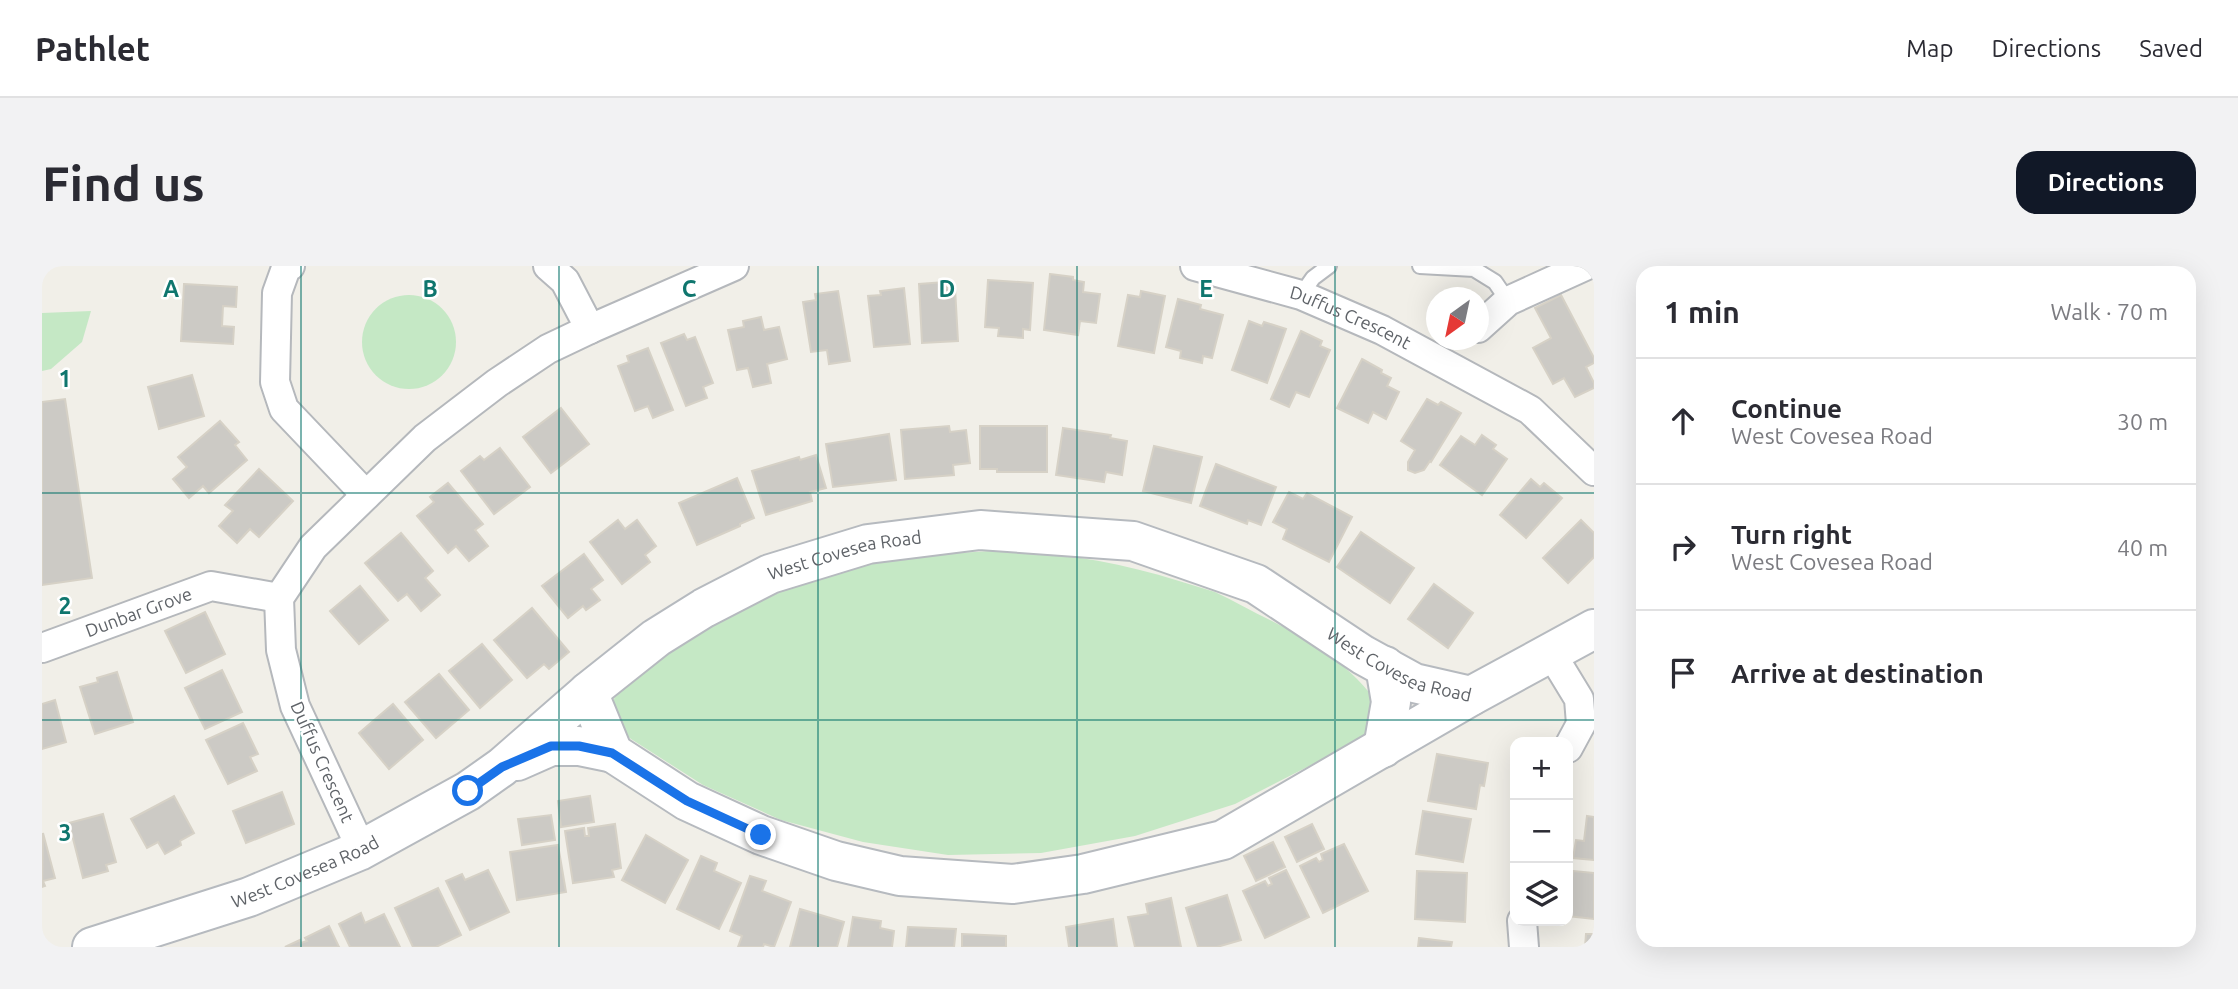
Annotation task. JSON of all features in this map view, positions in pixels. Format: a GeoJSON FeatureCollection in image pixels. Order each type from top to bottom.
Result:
{"type":"FeatureCollection","features":[{"type":"Feature","properties":{"kind":"street"},"geometry":{"type":"LineString","coordinates":[[290,266],[286,268],[277,293],[275,382],[284,409],[366,495]]}},
{"type":"Feature","properties":{"kind":"street"},"geometry":{"type":"LineString","coordinates":[[548,266],[565,281],[590,328]]}},
{"type":"Feature","properties":{"kind":"street"},"geometry":{"type":"LineString","coordinates":[[279,598],[313,547],[425,438],[497,383],[548,349],[590,328],[734,266]]}},
{"type":"Feature","properties":{"kind":"street","name":"Duffus Crescent"},"geometry":{"type":"LineString","coordinates":[[1195,266],[1301,295],[1382,330],[1531,410],[1594,471]]}},
{"type":"Feature","properties":{"kind":"street"},"geometry":{"type":"LineString","coordinates":[[1489,319],[1508,301],[1585,266]]}},
{"type":"Feature","properties":{"kind":"street"},"geometry":{"type":"LineString","coordinates":[[1452,366],[1462,350]]}},
{"type":"Feature","properties":{"kind":"street","name":"West Covesea Road"},"geometry":{"type":"LineString","coordinates":[[92,947],[249,897],[359,851],[468,791],[502,767],[588,692],[656,638],[705,608],[770,574],[869,544],[980,530],[1133,541],[1256,584],[1414,683],[1471,696]]}},
{"type":"Feature","properties":{"kind":"street","name":"Dunbar Grove"},"geometry":{"type":"LineString","coordinates":[[42,648],[211,586],[279,598]]}},
{"type":"Feature","properties":{"kind":"street","name":"Duffus Crescent"},"geometry":{"type":"LineString","coordinates":[[279,598],[281,650],[295,706],[354,833],[359,851]]}},
{"type":"Feature","properties":{"kind":"street"},"geometry":{"type":"LineString","coordinates":[[1471,696],[1594,629]]}},
{"type":"Feature","properties":{"kind":"street"},"geometry":{"type":"LineString","coordinates":[[1551,653],[1579,699],[1581,724],[1573,739]]}},
{"type":"Feature","properties":{"kind":"street"},"geometry":{"type":"LineString","coordinates":[[1383,748],[1391,702],[1385,666]]}},
{"type":"Feature","properties":{"kind":"street"},"geometry":{"type":"LineString","coordinates":[[588,692],[612,753]]}},
{"type":"Feature","properties":{"kind":"street","name":"West Covesea Road"},"geometry":{"type":"LineString","coordinates":[[502,767],[551,746],[579,746],[612,753],[687,801],[761,835],[836,861],[900,876],[1013,884],[1083,874],[1223,840],[1471,696]]}},
{"type":"Feature","properties":{"kind":"street"},"geometry":{"type":"LineString","coordinates":[[1522,926],[1524,947]]}},
{"type":"Feature","properties":{"kind":"lane"},"geometry":{"type":"LineString","coordinates":[[1301,295],[1313,278],[1329,266]]}},
{"type":"Feature","properties":{"kind":"lane"},"geometry":{"type":"LineString","coordinates":[[1420,266],[1474,269],[1495,282],[1508,301]]}},
{"type":"Feature","properties":{"kind":"green space"},"geometry":{"type":"Polygon","coordinates":[[[409,295],[427,298],[443,308],[453,324],[456,342],[453,360],[443,376],[427,386],[409,389],[391,386],[375,376],[365,360],[362,342],[365,324],[375,308],[391,298],[409,295]]]}},
{"type":"Feature","properties":{"kind":"green space"},"geometry":{"type":"Polygon","coordinates":[[[91,311],[82,342],[51,369],[42,371],[42,313],[91,311]]]}},
{"type":"Feature","properties":{"kind":"green space"},"geometry":{"type":"Polygon","coordinates":[[[991,551],[1040,553],[1109,563],[1215,592],[1302,638],[1345,668],[1379,706],[1371,733],[1235,804],[1135,836],[1041,853],[948,855],[863,842],[781,820],[703,785],[631,739],[614,724],[609,710],[619,688],[641,668],[720,619],[801,583],[847,568],[893,557],[991,551]]]}},
{"type":"Feature","properties":{"kind":"building"},"geometry":{"type":"Polygon","coordinates":[[[1050,274],[1073,277],[1073,280],[1084,282],[1083,292],[1100,294],[1096,323],[1080,321],[1078,335],[1044,330],[1050,274]]]}},
{"type":"Feature","properties":{"kind":"building"},"geometry":{"type":"Polygon","coordinates":[[[988,280],[1033,283],[1030,330],[1023,329],[1023,338],[998,336],[999,328],[985,327],[988,280]]]}},
{"type":"Feature","properties":{"kind":"building"},"geometry":{"type":"Polygon","coordinates":[[[945,282],[946,288],[955,288],[958,341],[922,343],[919,284],[945,282]]]}},
{"type":"Feature","properties":{"kind":"building"},"geometry":{"type":"Polygon","coordinates":[[[184,284],[237,287],[236,307],[223,306],[222,326],[234,327],[233,344],[181,341],[184,284]]]}},
{"type":"Feature","properties":{"kind":"building"},"geometry":{"type":"Polygon","coordinates":[[[904,288],[910,344],[874,347],[868,296],[881,295],[880,291],[904,288]]]}},
{"type":"Feature","properties":{"kind":"building"},"geometry":{"type":"Polygon","coordinates":[[[838,291],[850,361],[829,364],[827,350],[811,352],[803,302],[816,300],[815,294],[838,291]]]}},
{"type":"Feature","properties":{"kind":"building"},"geometry":{"type":"Polygon","coordinates":[[[1141,291],[1165,296],[1154,353],[1118,346],[1128,295],[1140,297],[1141,291]]]}},
{"type":"Feature","properties":{"kind":"building"},"geometry":{"type":"Polygon","coordinates":[[[1561,295],[1594,358],[1594,363],[1586,367],[1594,388],[1575,397],[1564,378],[1553,384],[1533,348],[1551,338],[1535,308],[1561,295]]]}},
{"type":"Feature","properties":{"kind":"building"},"geometry":{"type":"Polygon","coordinates":[[[1178,299],[1223,315],[1212,358],[1203,356],[1202,363],[1180,358],[1181,351],[1166,347],[1178,299]]]}},
{"type":"Feature","properties":{"kind":"building"},"geometry":{"type":"Polygon","coordinates":[[[761,317],[764,330],[779,327],[787,359],[767,364],[771,383],[753,387],[748,368],[737,370],[728,330],[744,327],[743,321],[761,317]]]}},
{"type":"Feature","properties":{"kind":"building"},"geometry":{"type":"Polygon","coordinates":[[[1249,321],[1262,326],[1264,322],[1286,329],[1267,383],[1232,370],[1249,321]]]}},
{"type":"Feature","properties":{"kind":"building"},"geometry":{"type":"Polygon","coordinates":[[[1301,331],[1322,341],[1320,346],[1330,350],[1309,397],[1296,392],[1289,407],[1271,399],[1301,331]]]}},
{"type":"Feature","properties":{"kind":"building"},"geometry":{"type":"Polygon","coordinates":[[[684,334],[687,340],[695,337],[713,383],[703,387],[707,398],[686,406],[661,343],[684,334]]]}},
{"type":"Feature","properties":{"kind":"building"},"geometry":{"type":"Polygon","coordinates":[[[648,348],[673,410],[653,418],[648,406],[635,411],[618,366],[629,362],[627,356],[648,348]]]}},
{"type":"Feature","properties":{"kind":"building"},"geometry":{"type":"Polygon","coordinates":[[[1362,359],[1391,378],[1387,386],[1399,392],[1386,419],[1373,412],[1368,423],[1337,408],[1362,359]]]}},
{"type":"Feature","properties":{"kind":"building"},"geometry":{"type":"Polygon","coordinates":[[[192,375],[204,416],[159,429],[148,387],[192,375]]]}},
{"type":"Feature","properties":{"kind":"building"},"geometry":{"type":"Polygon","coordinates":[[[65,399],[92,578],[42,585],[42,402],[65,399]]]}},
{"type":"Feature","properties":{"kind":"building"},"geometry":{"type":"Polygon","coordinates":[[[1427,399],[1438,405],[1441,402],[1461,413],[1431,462],[1424,470],[1415,473],[1408,470],[1408,462],[1415,450],[1401,441],[1427,399]]]}},
{"type":"Feature","properties":{"kind":"building"},"geometry":{"type":"Polygon","coordinates":[[[561,408],[589,444],[551,473],[523,437],[561,408]]]}},
{"type":"Feature","properties":{"kind":"building"},"geometry":{"type":"Polygon","coordinates":[[[220,421],[239,442],[235,445],[247,460],[209,493],[203,486],[189,498],[173,479],[187,467],[178,457],[220,421]]]}},
{"type":"Feature","properties":{"kind":"building"},"geometry":{"type":"Polygon","coordinates":[[[949,426],[950,432],[966,430],[970,463],[953,465],[954,475],[905,479],[901,430],[949,426]]]}},
{"type":"Feature","properties":{"kind":"building"},"geometry":{"type":"Polygon","coordinates":[[[980,426],[1047,426],[1047,472],[997,472],[997,469],[980,469],[980,426]]]}},
{"type":"Feature","properties":{"kind":"building"},"geometry":{"type":"Polygon","coordinates":[[[1063,428],[1111,435],[1110,438],[1127,441],[1122,475],[1106,472],[1104,482],[1056,475],[1063,428]]]}},
{"type":"Feature","properties":{"kind":"building"},"geometry":{"type":"Polygon","coordinates":[[[889,434],[896,480],[833,487],[826,444],[889,434]]]}},
{"type":"Feature","properties":{"kind":"building"},"geometry":{"type":"Polygon","coordinates":[[[1482,435],[1496,445],[1493,449],[1507,459],[1482,495],[1440,465],[1461,436],[1475,445],[1482,435]]]}},
{"type":"Feature","properties":{"kind":"building"},"geometry":{"type":"Polygon","coordinates":[[[1154,446],[1202,457],[1191,503],[1143,491],[1154,446]]]}},
{"type":"Feature","properties":{"kind":"building"},"geometry":{"type":"Polygon","coordinates":[[[500,448],[530,487],[494,514],[461,471],[480,456],[484,460],[500,448]]]}},
{"type":"Feature","properties":{"kind":"building"},"geometry":{"type":"Polygon","coordinates":[[[816,455],[826,488],[810,492],[812,501],[766,515],[752,471],[799,457],[800,460],[816,455]]]}},
{"type":"Feature","properties":{"kind":"building"},"geometry":{"type":"Polygon","coordinates":[[[1216,464],[1276,487],[1261,525],[1248,520],[1247,524],[1200,506],[1216,464]]]}},
{"type":"Feature","properties":{"kind":"building"},"geometry":{"type":"Polygon","coordinates":[[[259,469],[293,501],[259,537],[250,529],[237,543],[219,526],[233,511],[225,505],[259,469]]]}},
{"type":"Feature","properties":{"kind":"building"},"geometry":{"type":"Polygon","coordinates":[[[737,478],[754,518],[697,545],[679,503],[737,478]]]}},
{"type":"Feature","properties":{"kind":"building"},"geometry":{"type":"Polygon","coordinates":[[[1531,479],[1540,487],[1544,483],[1562,498],[1526,538],[1500,515],[1531,479]]]}},
{"type":"Feature","properties":{"kind":"building"},"geometry":{"type":"Polygon","coordinates":[[[448,483],[483,524],[475,530],[488,546],[469,561],[456,546],[448,553],[417,516],[434,502],[430,497],[448,483]]]}},
{"type":"Feature","properties":{"kind":"building"},"geometry":{"type":"Polygon","coordinates":[[[1289,492],[1303,499],[1307,493],[1352,517],[1329,562],[1283,539],[1287,529],[1273,522],[1289,492]]]}},
{"type":"Feature","properties":{"kind":"building"},"geometry":{"type":"Polygon","coordinates":[[[618,520],[625,529],[637,520],[656,546],[645,555],[650,562],[622,584],[590,542],[618,520]]]}},
{"type":"Feature","properties":{"kind":"building"},"geometry":{"type":"Polygon","coordinates":[[[1581,520],[1594,533],[1594,557],[1568,583],[1543,558],[1581,520]]]}},
{"type":"Feature","properties":{"kind":"building"},"geometry":{"type":"Polygon","coordinates":[[[1361,532],[1414,568],[1390,603],[1337,567],[1361,532]]]}},
{"type":"Feature","properties":{"kind":"building"},"geometry":{"type":"Polygon","coordinates":[[[401,533],[433,571],[425,578],[440,595],[421,611],[407,594],[398,601],[365,563],[401,533]]]}},
{"type":"Feature","properties":{"kind":"building"},"geometry":{"type":"Polygon","coordinates":[[[584,554],[603,580],[591,589],[600,600],[586,610],[583,606],[568,618],[542,586],[584,554]]]}},
{"type":"Feature","properties":{"kind":"building"},"geometry":{"type":"Polygon","coordinates":[[[1434,584],[1473,613],[1448,648],[1408,619],[1434,584]]]}},
{"type":"Feature","properties":{"kind":"building"},"geometry":{"type":"Polygon","coordinates":[[[360,586],[388,620],[359,644],[330,611],[360,586]]]}},
{"type":"Feature","properties":{"kind":"building"},"geometry":{"type":"Polygon","coordinates":[[[532,608],[569,652],[549,669],[544,664],[527,678],[494,640],[532,608]]]}},
{"type":"Feature","properties":{"kind":"building"},"geometry":{"type":"Polygon","coordinates":[[[205,612],[225,654],[186,673],[165,631],[205,612]]]}},
{"type":"Feature","properties":{"kind":"building"},"geometry":{"type":"Polygon","coordinates":[[[482,644],[512,680],[480,708],[449,671],[482,644]]]}},
{"type":"Feature","properties":{"kind":"building"},"geometry":{"type":"Polygon","coordinates":[[[222,670],[242,712],[205,729],[185,688],[222,670]]]}},
{"type":"Feature","properties":{"kind":"building"},"geometry":{"type":"Polygon","coordinates":[[[117,672],[133,722],[95,734],[80,687],[98,682],[97,678],[117,672]]]}},
{"type":"Feature","properties":{"kind":"building"},"geometry":{"type":"Polygon","coordinates":[[[439,674],[469,710],[436,738],[405,702],[439,674]]]}},
{"type":"Feature","properties":{"kind":"building"},"geometry":{"type":"Polygon","coordinates":[[[55,700],[66,742],[42,749],[42,704],[55,700]]]}},
{"type":"Feature","properties":{"kind":"building"},"geometry":{"type":"Polygon","coordinates":[[[393,704],[423,740],[389,769],[359,733],[393,704]]]}},
{"type":"Feature","properties":{"kind":"building"},"geometry":{"type":"Polygon","coordinates":[[[243,723],[258,754],[250,757],[257,771],[228,784],[206,740],[243,723]]]}},
{"type":"Feature","properties":{"kind":"building"},"geometry":{"type":"Polygon","coordinates":[[[1437,754],[1488,763],[1484,786],[1480,785],[1476,809],[1428,801],[1437,754]]]}},
{"type":"Feature","properties":{"kind":"building"},"geometry":{"type":"Polygon","coordinates":[[[282,792],[294,824],[246,843],[233,811],[282,792]]]}},
{"type":"Feature","properties":{"kind":"building"},"geometry":{"type":"Polygon","coordinates":[[[174,796],[194,833],[165,854],[158,842],[147,848],[131,819],[174,796]]]}},
{"type":"Feature","properties":{"kind":"building"},"geometry":{"type":"Polygon","coordinates":[[[590,796],[594,822],[561,827],[558,801],[590,796]]]}},
{"type":"Feature","properties":{"kind":"building"},"geometry":{"type":"Polygon","coordinates":[[[1423,811],[1471,819],[1463,862],[1416,854],[1423,811]]]}},
{"type":"Feature","properties":{"kind":"building"},"geometry":{"type":"Polygon","coordinates":[[[103,814],[116,862],[106,865],[108,871],[83,878],[69,823],[103,814]]]}},
{"type":"Feature","properties":{"kind":"building"},"geometry":{"type":"Polygon","coordinates":[[[551,815],[555,840],[522,845],[518,819],[551,815]]]}},
{"type":"Feature","properties":{"kind":"building"},"geometry":{"type":"Polygon","coordinates":[[[1587,816],[1594,817],[1594,860],[1573,858],[1576,840],[1584,841],[1587,816]]]}},
{"type":"Feature","properties":{"kind":"building"},"geometry":{"type":"Polygon","coordinates":[[[615,824],[621,868],[612,870],[614,877],[573,883],[565,831],[584,828],[585,836],[589,836],[588,828],[615,824]]]}},
{"type":"Feature","properties":{"kind":"building"},"geometry":{"type":"Polygon","coordinates":[[[1312,824],[1324,849],[1297,862],[1285,837],[1312,824]]]}},
{"type":"Feature","properties":{"kind":"building"},"geometry":{"type":"Polygon","coordinates":[[[43,833],[55,878],[43,881],[45,886],[42,887],[43,833]]]}},
{"type":"Feature","properties":{"kind":"building"},"geometry":{"type":"Polygon","coordinates":[[[646,835],[688,860],[665,903],[622,880],[646,835]]]}},
{"type":"Feature","properties":{"kind":"building"},"geometry":{"type":"Polygon","coordinates":[[[1273,842],[1285,867],[1256,881],[1244,856],[1273,842]]]}},
{"type":"Feature","properties":{"kind":"building"},"geometry":{"type":"Polygon","coordinates":[[[1344,844],[1368,891],[1323,913],[1300,866],[1316,858],[1319,862],[1323,860],[1321,854],[1344,844]]]}},
{"type":"Feature","properties":{"kind":"building"},"geometry":{"type":"Polygon","coordinates":[[[558,845],[566,892],[517,900],[510,852],[558,845]]]}},
{"type":"Feature","properties":{"kind":"building"},"geometry":{"type":"Polygon","coordinates":[[[701,856],[717,863],[714,871],[741,883],[719,929],[677,909],[701,856]]]}},
{"type":"Feature","properties":{"kind":"building"},"geometry":{"type":"Polygon","coordinates":[[[488,870],[509,912],[470,930],[446,881],[462,874],[465,880],[488,870]]]}},
{"type":"Feature","properties":{"kind":"building"},"geometry":{"type":"Polygon","coordinates":[[[1286,870],[1309,917],[1265,938],[1243,891],[1265,881],[1268,886],[1272,884],[1269,878],[1286,870]]]}},
{"type":"Feature","properties":{"kind":"building"},"geometry":{"type":"Polygon","coordinates":[[[1417,871],[1467,873],[1465,922],[1415,919],[1417,871]]]}},
{"type":"Feature","properties":{"kind":"building"},"geometry":{"type":"Polygon","coordinates":[[[1573,871],[1594,873],[1594,919],[1573,917],[1573,871]]]}},
{"type":"Feature","properties":{"kind":"building"},"geometry":{"type":"Polygon","coordinates":[[[750,876],[766,881],[762,891],[791,902],[774,947],[764,944],[763,947],[738,947],[742,936],[730,931],[750,876]]]}},
{"type":"Feature","properties":{"kind":"building"},"geometry":{"type":"Polygon","coordinates":[[[438,888],[461,935],[436,947],[413,947],[395,908],[438,888]]]}},
{"type":"Feature","properties":{"kind":"building"},"geometry":{"type":"Polygon","coordinates":[[[1227,895],[1241,940],[1217,947],[1198,947],[1186,908],[1227,895]]]}},
{"type":"Feature","properties":{"kind":"building"},"geometry":{"type":"Polygon","coordinates":[[[1171,898],[1181,947],[1135,947],[1128,917],[1148,914],[1146,904],[1171,898]]]}},
{"type":"Feature","properties":{"kind":"building"},"geometry":{"type":"Polygon","coordinates":[[[800,909],[844,922],[837,947],[790,947],[800,909]]]}},
{"type":"Feature","properties":{"kind":"building"},"geometry":{"type":"Polygon","coordinates":[[[361,913],[365,923],[384,914],[400,947],[350,947],[339,924],[361,913]]]}},
{"type":"Feature","properties":{"kind":"building"},"geometry":{"type":"Polygon","coordinates":[[[853,917],[881,921],[880,928],[894,931],[892,947],[848,947],[853,917]]]}},
{"type":"Feature","properties":{"kind":"building"},"geometry":{"type":"Polygon","coordinates":[[[1113,919],[1117,947],[1069,947],[1066,927],[1113,919]]]}},
{"type":"Feature","properties":{"kind":"building"},"geometry":{"type":"Polygon","coordinates":[[[329,926],[339,947],[285,947],[300,940],[301,943],[307,941],[305,938],[329,926]]]}},
{"type":"Feature","properties":{"kind":"building"},"geometry":{"type":"Polygon","coordinates":[[[908,927],[956,929],[954,947],[906,947],[908,927]]]}},
{"type":"Feature","properties":{"kind":"building"},"geometry":{"type":"Polygon","coordinates":[[[962,934],[1006,936],[1006,947],[962,947],[962,934]]]}},
{"type":"Feature","properties":{"kind":"building"},"geometry":{"type":"Polygon","coordinates":[[[1586,934],[1594,934],[1594,947],[1585,947],[1586,934]]]}},
{"type":"Feature","properties":{"kind":"building"},"geometry":{"type":"Polygon","coordinates":[[[1419,938],[1452,942],[1451,947],[1418,947],[1419,938]]]}},
{"type":"Feature","properties":{"kind":"route"},"geometry":{"type":"LineString","coordinates":[[468,791],[502,767],[551,746],[579,746],[612,753],[687,801],[761,835]]}}]}
